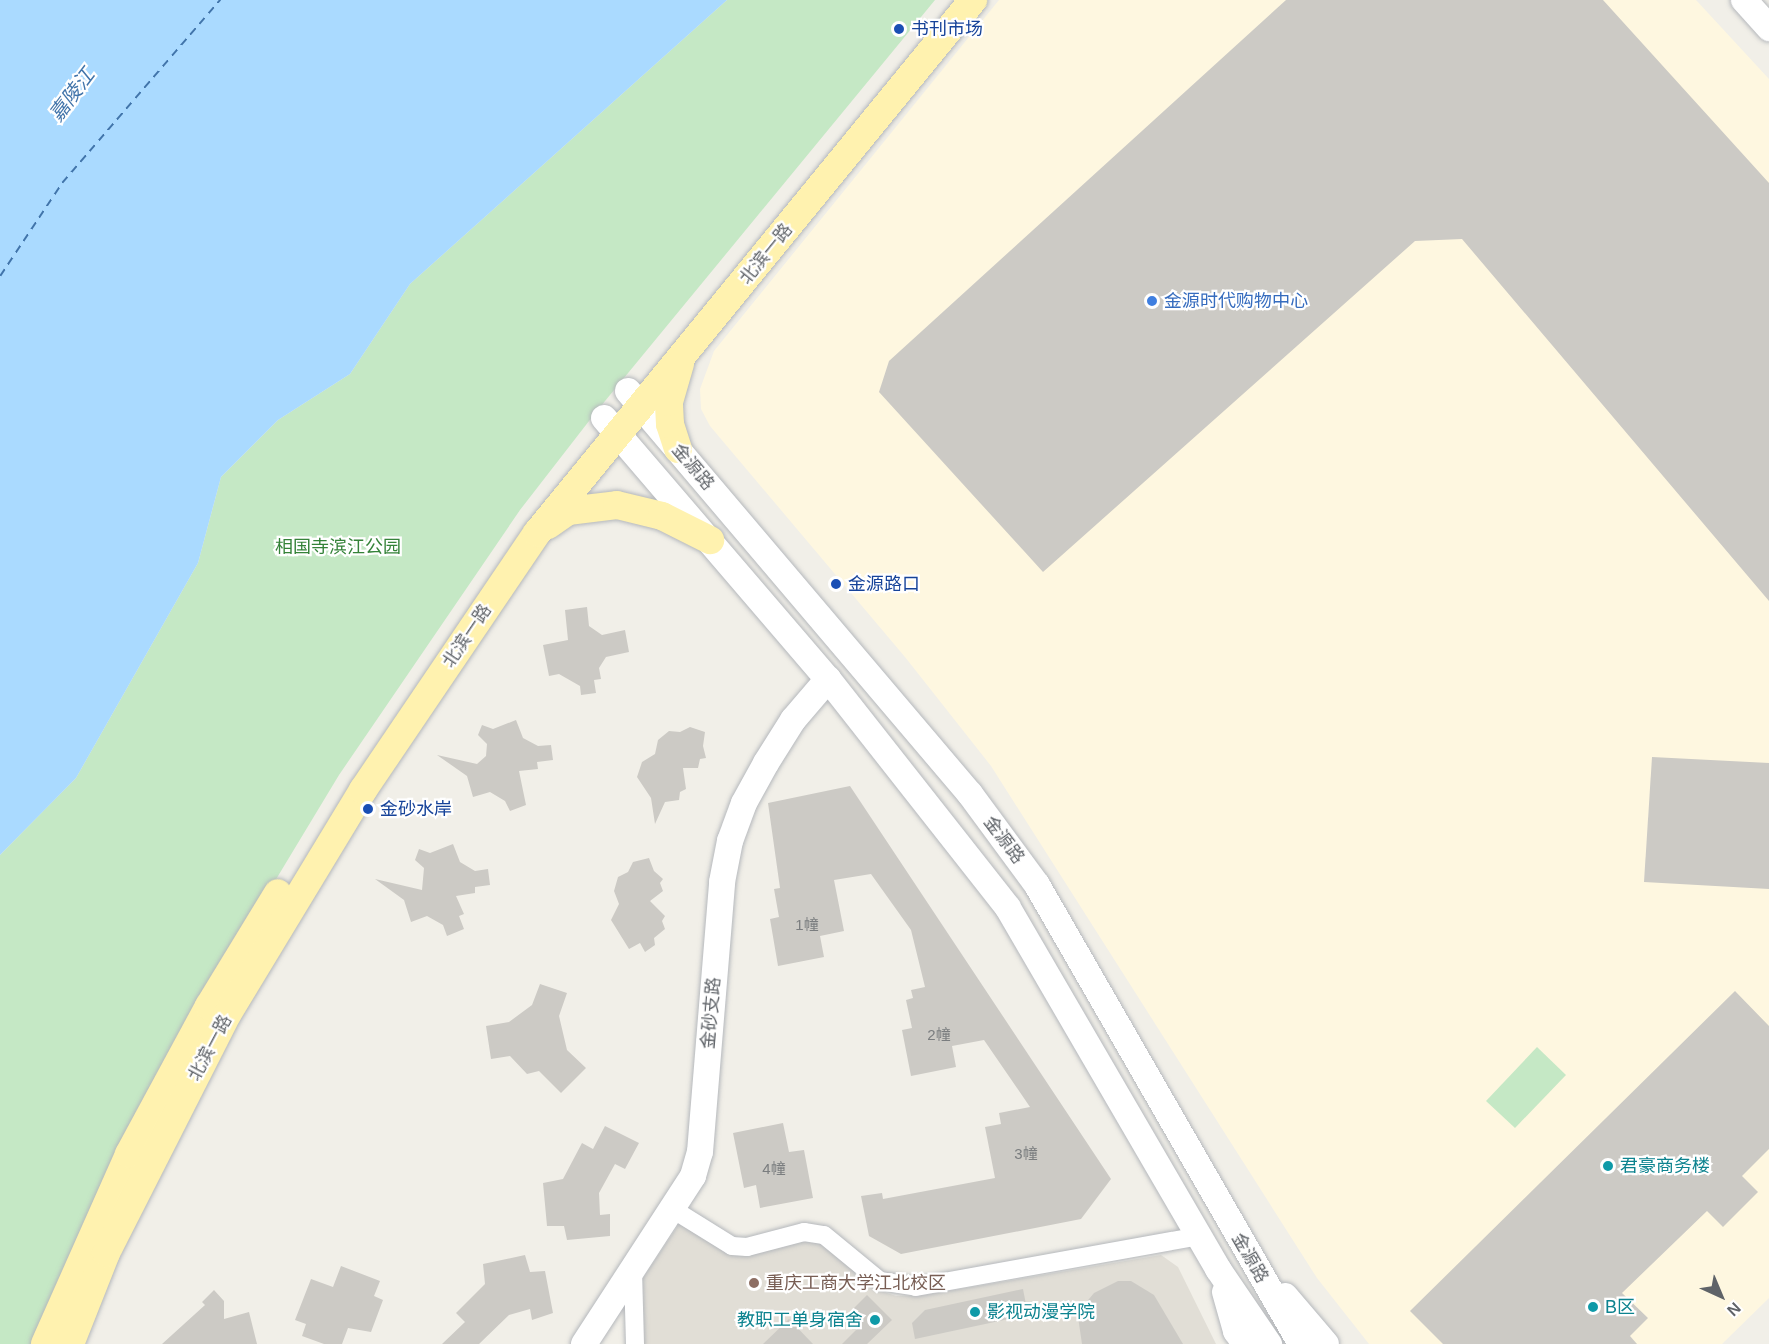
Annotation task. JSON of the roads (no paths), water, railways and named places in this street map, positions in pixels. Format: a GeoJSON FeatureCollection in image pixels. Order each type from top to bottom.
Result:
{"type":"FeatureCollection","features":[{"type":"Feature","properties":{"kind":"main road","name":"北滨一路"},"geometry":{"type":"LineString","coordinates":[[45,1344],[129,1154],[209,1006],[353,771],[524,521],[634,398],[948,0]]}},
{"type":"Feature","properties":{"kind":"main road","name":"北滨一路"},"geometry":{"type":"LineString","coordinates":[[634,398],[684,352],[973,0]]}},
{"type":"Feature","properties":{"kind":"main road"},"geometry":{"type":"LineString","coordinates":[[1744,0],[1769,28]]}},
{"type":"Feature","properties":{"kind":"main road"},"geometry":{"type":"LineString","coordinates":[[678,449],[669,402],[684,352]]}},
{"type":"Feature","properties":{"kind":"main road","name":"金源路"},"geometry":{"type":"LineString","coordinates":[[634,398],[969,794],[1037,885],[1301,1344]]}},
{"type":"Feature","properties":{"kind":"main road","name":"北滨一路"},"geometry":{"type":"LineString","coordinates":[[70,1344],[106,1253],[228,1013],[363,790],[611,425]]}},
{"type":"Feature","properties":{"kind":"main road","name":"金源路"},"geometry":{"type":"LineString","coordinates":[[611,425],[828,679],[1008,908],[1218,1269],[1269,1344]]}},
{"type":"Feature","properties":{"kind":"main road"},"geometry":{"type":"LineString","coordinates":[[537,533],[568,511],[617,505],[662,516],[710,540]]}},
{"type":"Feature","properties":{"kind":"main road"},"geometry":{"type":"LineString","coordinates":[[710,540],[708,529],[719,516],[739,522]]}},
{"type":"Feature","properties":{"kind":"main road","name":"金砂支路"},"geometry":{"type":"LineString","coordinates":[[584,1344],[674,1210],[693,1176],[700,1152],[722,882],[730,841],[744,804],[766,763],[793,720],[828,679]]}},
{"type":"Feature","properties":{"kind":"main road"},"geometry":{"type":"LineString","coordinates":[[1245,1250],[1326,1344]]}},
{"type":"Feature","properties":{"kind":"main road"},"geometry":{"type":"LineString","coordinates":[[1218,1269],[1236,1331],[1245,1344]]}},
{"type":"Feature","properties":{"kind":"street"},"geometry":{"type":"LineString","coordinates":[[674,1210],[732,1246],[747,1247],[804,1232],[824,1235],[879,1281],[916,1287],[1200,1236]]}},
{"type":"Feature","properties":{"kind":"street"},"geometry":{"type":"LineString","coordinates":[[633,1272],[634,1344]]}},
{"type":"Feature","properties":{"kind":"water","name":"嘉陵江"},"geometry":{"type":"Polygon","coordinates":[[[0,0],[727,0],[410,284],[350,374],[278,420],[221,477],[198,563],[76,778],[0,855],[0,0]]]}},
{"type":"Feature","properties":{"kind":"place","name":"书刊市场"},"geometry":{"type":"Point","coordinates":[899,29]}},
{"type":"Feature","properties":{"kind":"place","name":"金源时代购物中心"},"geometry":{"type":"Point","coordinates":[1152,301]}},
{"type":"Feature","properties":{"kind":"place","name":"金源路口"},"geometry":{"type":"Point","coordinates":[836,584]}},
{"type":"Feature","properties":{"kind":"place","name":"金砂水岸"},"geometry":{"type":"Point","coordinates":[368,809]}},
{"type":"Feature","properties":{"kind":"place","name":"君豪商务楼"},"geometry":{"type":"Point","coordinates":[1608,1166]}},
{"type":"Feature","properties":{"kind":"place","name":"重庆工商大学江北校区"},"geometry":{"type":"Point","coordinates":[754,1283]}},
{"type":"Feature","properties":{"kind":"place","name":"B区"},"geometry":{"type":"Point","coordinates":[1593,1307]}},
{"type":"Feature","properties":{"kind":"place","name":"影视动漫学院"},"geometry":{"type":"Point","coordinates":[975,1312]}},
{"type":"Feature","properties":{"kind":"place","name":"教职工单身宿舍"},"geometry":{"type":"Point","coordinates":[875,1320]}},
{"type":"Feature","properties":{"kind":"park label","name":"相国寺滨江公园"},"geometry":{"type":"Point","coordinates":[338,547]}}]}
